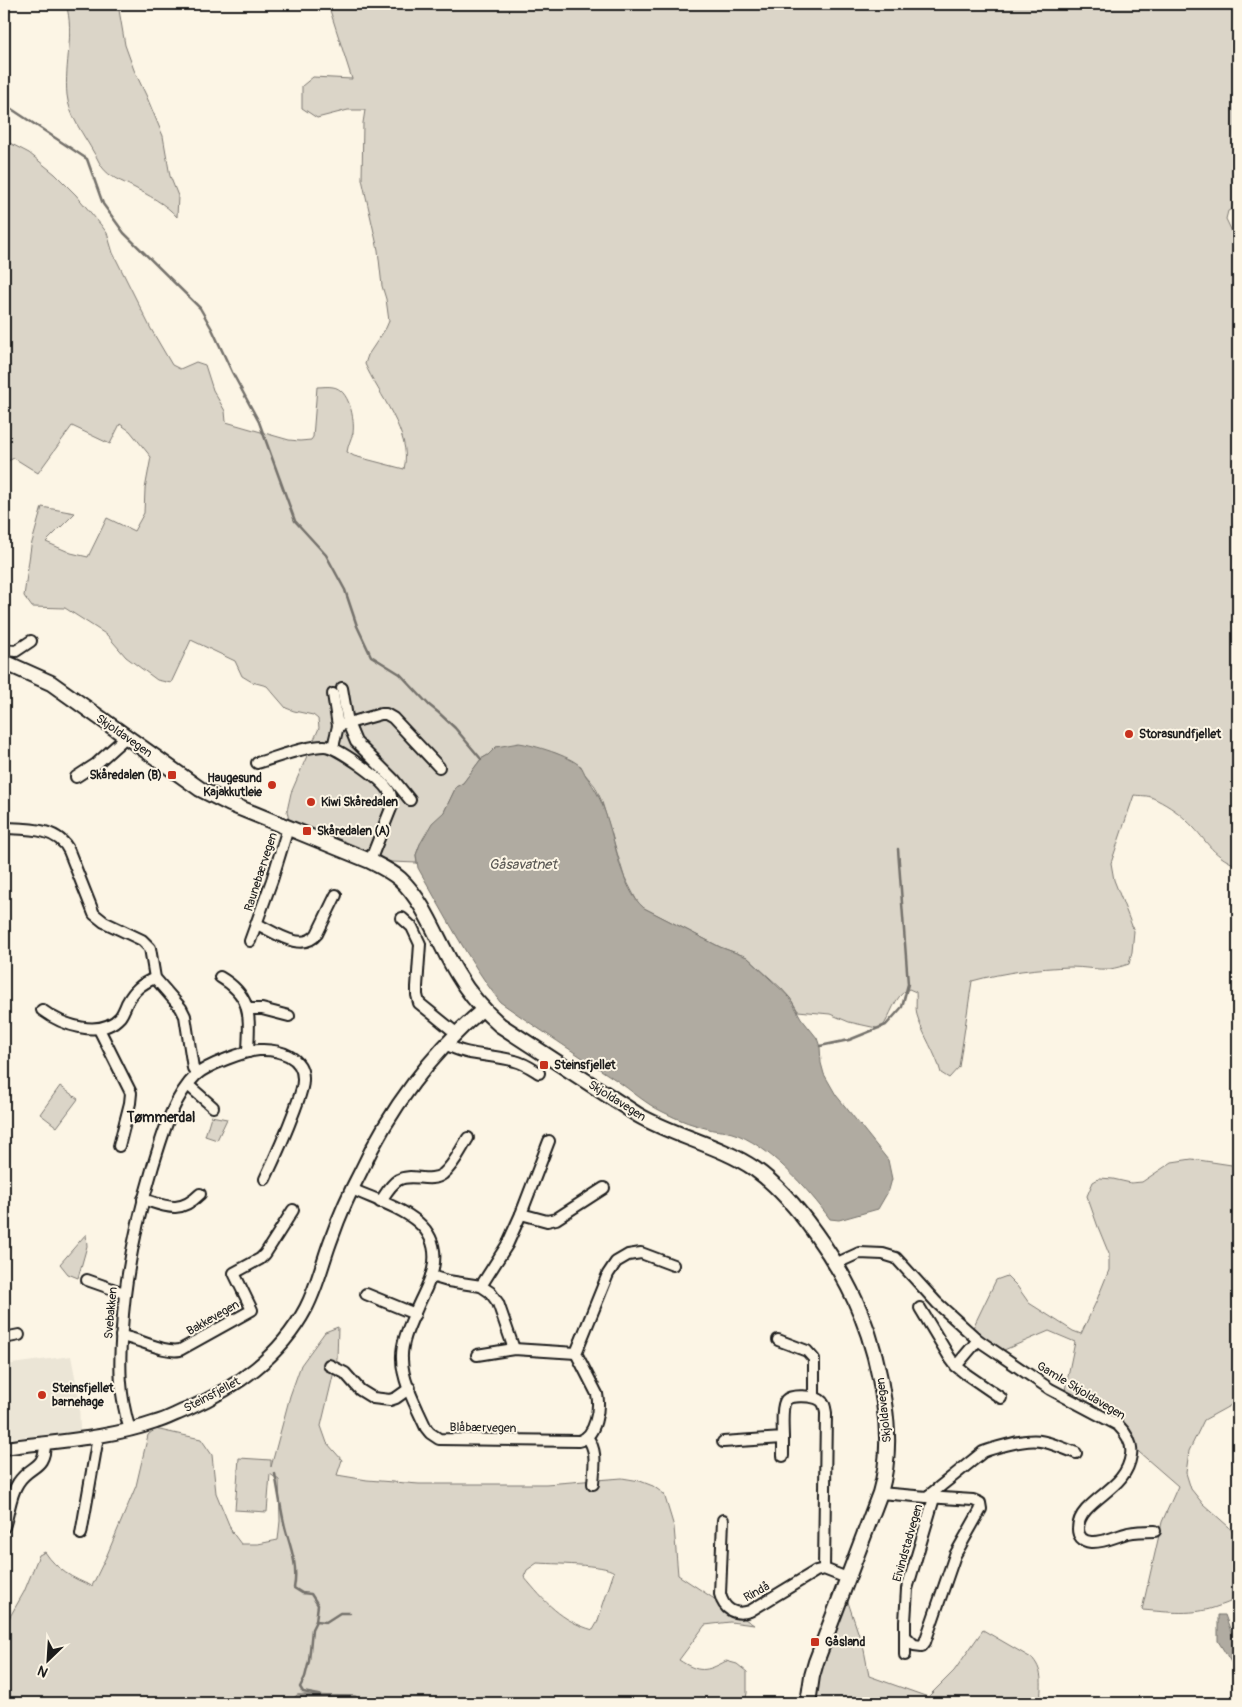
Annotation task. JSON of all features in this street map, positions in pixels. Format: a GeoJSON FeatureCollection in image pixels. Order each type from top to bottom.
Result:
{"type":"FeatureCollection","features":[{"type":"Feature","properties":{"kind":"main road","name":"Skjoldavegen"},"geometry":{"type":"LineString","coordinates":[[4,662],[51,683],[200,789],[230,804],[370,861],[391,873],[401,880],[416,898],[458,975],[483,1009],[511,1033],[638,1116],[655,1125],[736,1158],[755,1169],[769,1180],[795,1207],[836,1264],[858,1304],[865,1322],[874,1347],[881,1379],[887,1422],[888,1449],[886,1471],[880,1493],[816,1662],[808,1703]]}},
{"type":"Feature","properties":{"kind":"street"},"geometry":{"type":"LineString","coordinates":[[4,650],[16,651],[31,641]]}},
{"type":"Feature","properties":{"kind":"street"},"geometry":{"type":"LineString","coordinates":[[338,691],[343,725],[356,742],[394,780],[410,800]]}},
{"type":"Feature","properties":{"kind":"street"},"geometry":{"type":"LineString","coordinates":[[343,725],[381,714],[390,716],[439,767]]}},
{"type":"Feature","properties":{"kind":"street"},"geometry":{"type":"LineString","coordinates":[[333,748],[343,725]]}},
{"type":"Feature","properties":{"kind":"street"},"geometry":{"type":"LineString","coordinates":[[76,777],[96,764],[126,737]]}},
{"type":"Feature","properties":{"kind":"street"},"geometry":{"type":"LineString","coordinates":[[257,763],[324,746],[345,754],[382,783],[389,790],[392,806],[370,861]]}},
{"type":"Feature","properties":{"kind":"street"},"geometry":{"type":"LineString","coordinates":[[4,828],[42,831],[53,835],[65,844],[94,914],[104,922],[148,944],[152,955],[154,978],[181,1008],[185,1016],[193,1068],[197,1074]]}},
{"type":"Feature","properties":{"kind":"street","name":"Raunebærvegen"},"geometry":{"type":"LineString","coordinates":[[250,941],[288,828]]}},
{"type":"Feature","properties":{"kind":"street","name":"Raunebærvegen"},"geometry":{"type":"LineString","coordinates":[[257,924],[292,940],[307,942],[316,934],[336,895]]}},
{"type":"Feature","properties":{"kind":"street"},"geometry":{"type":"LineString","coordinates":[[402,918],[412,927],[420,944],[416,986],[416,995],[419,1003],[456,1033]]}},
{"type":"Feature","properties":{"kind":"street"},"geometry":{"type":"LineString","coordinates":[[220,977],[226,980],[240,994],[248,1009],[248,1052]]}},
{"type":"Feature","properties":{"kind":"street"},"geometry":{"type":"LineString","coordinates":[[42,1010],[54,1019],[91,1029],[99,1029],[119,1017],[136,988],[154,978]]}},
{"type":"Feature","properties":{"kind":"street"},"geometry":{"type":"LineString","coordinates":[[248,1009],[262,1009],[289,1016]]}},
{"type":"Feature","properties":{"kind":"street","name":"Steinsfjellet"},"geometry":{"type":"LineString","coordinates":[[4,1448],[98,1437],[158,1422],[235,1385],[265,1361],[300,1319],[312,1296],[331,1237],[352,1189],[372,1148],[392,1115],[446,1044],[483,1009]]}},
{"type":"Feature","properties":{"kind":"street"},"geometry":{"type":"LineString","coordinates":[[99,1029],[131,1093],[119,1146]]}},
{"type":"Feature","properties":{"kind":"street"},"geometry":{"type":"LineString","coordinates":[[446,1044],[456,1051],[514,1061],[528,1066],[539,1073]]}},
{"type":"Feature","properties":{"kind":"street","name":"Svebakken"},"geometry":{"type":"LineString","coordinates":[[130,1430],[122,1397],[120,1366],[124,1293],[143,1199],[168,1120],[175,1104],[197,1074],[211,1065],[258,1050],[284,1053],[292,1057],[299,1064],[304,1080],[281,1146],[265,1179]]}},
{"type":"Feature","properties":{"kind":"street"},"geometry":{"type":"LineString","coordinates":[[188,1085],[213,1107]]}},
{"type":"Feature","properties":{"kind":"street"},"geometry":{"type":"LineString","coordinates":[[380,1202],[398,1180],[406,1178],[432,1179],[442,1175],[450,1167],[468,1138]]}},
{"type":"Feature","properties":{"kind":"street"},"geometry":{"type":"LineString","coordinates":[[481,1286],[507,1245],[549,1141]]}},
{"type":"Feature","properties":{"kind":"street"},"geometry":{"type":"LineString","coordinates":[[521,1214],[547,1221],[556,1219],[604,1188]]}},
{"type":"Feature","properties":{"kind":"street","name":"Blåbærvegen"},"geometry":{"type":"LineString","coordinates":[[352,1189],[413,1217],[428,1232],[434,1250],[434,1264],[431,1276],[403,1345],[402,1359],[404,1373],[426,1428],[430,1433],[439,1439],[579,1441],[587,1437]]}},
{"type":"Feature","properties":{"kind":"street"},"geometry":{"type":"LineString","coordinates":[[143,1199],[174,1208],[192,1202],[200,1194]]}},
{"type":"Feature","properties":{"kind":"street","name":"Bakkevegen"},"geometry":{"type":"LineString","coordinates":[[121,1336],[136,1338],[165,1350],[180,1350],[252,1310],[234,1274],[265,1254],[293,1210]]}},
{"type":"Feature","properties":{"kind":"street"},"geometry":{"type":"LineString","coordinates":[[593,1484],[593,1444],[587,1437],[592,1430],[599,1401],[576,1353],[608,1274],[616,1262],[628,1255],[641,1253],[674,1265]]}},
{"type":"Feature","properties":{"kind":"street","name":"Gamle Skjoldavegen"},"geometry":{"type":"LineString","coordinates":[[836,1264],[858,1253],[883,1254],[896,1258],[937,1303],[978,1340],[1055,1392],[1109,1420],[1123,1430],[1128,1437],[1132,1450],[1127,1471],[1118,1482],[1092,1503],[1082,1515],[1078,1525],[1079,1536],[1083,1540],[1094,1542],[1128,1533],[1155,1531]]}},
{"type":"Feature","properties":{"kind":"street"},"geometry":{"type":"LineString","coordinates":[[431,1276],[448,1281],[481,1286],[490,1292],[498,1303],[514,1349]]}},
{"type":"Feature","properties":{"kind":"street"},"geometry":{"type":"LineString","coordinates":[[87,1280],[124,1293]]}},
{"type":"Feature","properties":{"kind":"street"},"geometry":{"type":"LineString","coordinates":[[366,1294],[414,1314]]}},
{"type":"Feature","properties":{"kind":"street"},"geometry":{"type":"LineString","coordinates":[[920,1308],[956,1366],[1002,1398]]}},
{"type":"Feature","properties":{"kind":"street"},"geometry":{"type":"LineString","coordinates":[[4,1338],[19,1335]]}},
{"type":"Feature","properties":{"kind":"street"},"geometry":{"type":"LineString","coordinates":[[778,1340],[800,1348],[811,1355],[815,1364],[814,1397]]}},
{"type":"Feature","properties":{"kind":"street"},"geometry":{"type":"LineString","coordinates":[[956,1366],[978,1340]]}},
{"type":"Feature","properties":{"kind":"street"},"geometry":{"type":"LineString","coordinates":[[477,1355],[514,1349],[576,1353]]}},
{"type":"Feature","properties":{"kind":"street"},"geometry":{"type":"LineString","coordinates":[[329,1365],[345,1373],[360,1390],[373,1398],[390,1400],[410,1388]]}},
{"type":"Feature","properties":{"kind":"street"},"geometry":{"type":"LineString","coordinates":[[782,1456],[783,1405],[787,1399],[792,1396],[814,1397],[822,1402],[826,1413],[824,1569],[847,1578]]}},
{"type":"Feature","properties":{"kind":"street"},"geometry":{"type":"LineString","coordinates":[[82,1534],[98,1437]]}},
{"type":"Feature","properties":{"kind":"street"},"geometry":{"type":"LineString","coordinates":[[723,1442],[783,1438]]}},
{"type":"Feature","properties":{"kind":"street","name":"Eivindstadvegen"},"geometry":{"type":"LineString","coordinates":[[906,1654],[907,1589],[931,1498],[976,1457],[990,1449],[1031,1439],[1049,1443],[1076,1453]]}},
{"type":"Feature","properties":{"kind":"street"},"geometry":{"type":"LineString","coordinates":[[4,1528],[15,1488],[24,1476],[44,1458],[45,1443]]}},
{"type":"Feature","properties":{"kind":"street","name":"Eivindstadvegen"},"geometry":{"type":"LineString","coordinates":[[880,1493],[931,1498]]}},
{"type":"Feature","properties":{"kind":"street"},"geometry":{"type":"LineString","coordinates":[[905,1636],[914,1645],[922,1646],[925,1642],[955,1555],[981,1509],[980,1503],[973,1500],[931,1498]]}},
{"type":"Feature","properties":{"kind":"street","name":"Rindå"},"geometry":{"type":"LineString","coordinates":[[723,1520],[720,1594],[725,1606],[731,1611],[742,1613],[750,1611],[809,1575],[824,1569]]}},
{"type":"Feature","properties":{"kind":"shaded area"},"geometry":{"type":"Polygon","coordinates":[[[66,4],[118,4],[125,45],[163,136],[170,176],[178,196],[177,217],[156,200],[116,179],[105,171],[78,125],[68,103],[67,95],[66,83],[70,27],[66,4]]]}},
{"type":"Feature","properties":{"kind":"shaded area"},"geometry":{"type":"Polygon","coordinates":[[[328,4],[1238,4],[1238,206],[1228,211],[1226,219],[1238,244],[1238,866],[1214,851],[1175,810],[1151,797],[1134,795],[1111,863],[1114,880],[1134,931],[1129,964],[1110,969],[1071,967],[1033,969],[972,981],[959,1067],[949,1078],[941,1073],[920,1023],[916,1012],[916,992],[909,989],[900,996],[881,1029],[849,1022],[830,1014],[798,1011],[782,989],[747,957],[720,947],[644,908],[638,903],[624,876],[602,802],[595,786],[584,773],[581,766],[555,753],[496,747],[481,759],[463,783],[456,787],[444,812],[420,844],[416,855],[417,863],[392,862],[376,858],[291,830],[287,811],[291,793],[319,728],[318,719],[313,715],[286,708],[267,686],[252,682],[242,676],[235,661],[191,640],[171,683],[157,680],[126,657],[107,635],[65,608],[32,607],[24,596],[31,546],[42,507],[75,513],[46,542],[71,553],[88,557],[107,518],[134,531],[144,513],[145,489],[151,457],[130,431],[120,424],[110,444],[72,426],[38,473],[14,458],[4,463],[4,140],[29,153],[55,174],[76,195],[101,225],[107,233],[113,253],[151,329],[172,365],[180,369],[196,362],[205,365],[213,390],[225,411],[226,422],[289,440],[311,440],[313,437],[317,387],[333,387],[343,393],[352,413],[353,433],[347,452],[354,456],[404,469],[404,442],[399,428],[365,364],[368,355],[389,321],[382,286],[378,250],[362,179],[365,110],[348,110],[317,118],[302,108],[302,86],[313,77],[352,79],[328,4]]]}},
{"type":"Feature","properties":{"kind":"shaded area"},"geometry":{"type":"Polygon","coordinates":[[[60,1086],[78,1099],[57,1127],[40,1114],[60,1086]]]}},
{"type":"Feature","properties":{"kind":"shaded area"},"geometry":{"type":"Polygon","coordinates":[[[211,1116],[227,1119],[217,1140],[205,1136],[211,1116]]]}},
{"type":"Feature","properties":{"kind":"shaded area"},"geometry":{"type":"Polygon","coordinates":[[[1192,1159],[1238,1166],[1238,1397],[1233,1404],[1204,1420],[1189,1451],[1186,1473],[1191,1489],[1203,1504],[1229,1527],[1238,1540],[1238,1594],[1228,1603],[1200,1611],[1142,1610],[1162,1522],[1178,1486],[1132,1446],[1126,1437],[1064,1395],[1075,1342],[1049,1331],[997,1353],[973,1336],[967,1340],[996,1280],[1007,1276],[1029,1303],[1073,1331],[1081,1334],[1109,1270],[1109,1254],[1087,1196],[1093,1182],[1100,1178],[1131,1183],[1142,1182],[1172,1162],[1192,1159]]]}},
{"type":"Feature","properties":{"kind":"shaded area"},"geometry":{"type":"Polygon","coordinates":[[[86,1234],[87,1246],[78,1278],[68,1274],[60,1264],[86,1234]]]}},
{"type":"Feature","properties":{"kind":"shaded area"},"geometry":{"type":"Polygon","coordinates":[[[338,1327],[337,1359],[321,1426],[327,1443],[342,1460],[337,1475],[367,1480],[419,1484],[546,1484],[622,1478],[640,1481],[653,1486],[664,1494],[674,1527],[678,1575],[754,1625],[730,1622],[705,1625],[679,1660],[702,1670],[726,1661],[737,1664],[747,1672],[745,1703],[360,1703],[355,1696],[298,1695],[288,1703],[4,1703],[4,1627],[24,1592],[39,1555],[45,1552],[66,1573],[92,1586],[136,1486],[148,1435],[155,1429],[201,1439],[212,1455],[216,1493],[232,1532],[241,1544],[258,1544],[278,1540],[280,1521],[279,1480],[270,1474],[267,1512],[235,1510],[239,1458],[271,1460],[271,1467],[290,1396],[301,1365],[325,1332],[338,1327]],[[537,1563],[527,1570],[524,1577],[539,1595],[563,1616],[593,1630],[614,1572],[600,1567],[537,1563]]]}},
{"type":"Feature","properties":{"kind":"shaded area","name":"Steinsfjellet barnehage"},"geometry":{"type":"Polygon","coordinates":[[[71,1356],[79,1398],[80,1431],[13,1438],[10,1434],[4,1365],[71,1356]]]}},
{"type":"Feature","properties":{"kind":"shaded area"},"geometry":{"type":"Polygon","coordinates":[[[846,1596],[864,1650],[869,1676],[928,1697],[954,1671],[983,1630],[1033,1659],[1040,1674],[1040,1703],[810,1703],[817,1671],[846,1596]]]}},
{"type":"Feature","properties":{"kind":"water","name":"Gåsavatnet"},"geometry":{"type":"Polygon","coordinates":[[[519,743],[560,755],[575,762],[582,768],[603,807],[627,883],[632,894],[644,908],[720,947],[747,957],[790,998],[801,1018],[817,1038],[824,1074],[836,1095],[888,1160],[892,1179],[889,1190],[878,1209],[839,1220],[830,1219],[799,1182],[773,1157],[759,1147],[745,1138],[732,1133],[694,1125],[657,1109],[500,1002],[477,970],[447,919],[418,868],[416,855],[432,823],[444,812],[456,787],[463,783],[481,759],[496,747],[519,743]]]}},
{"type":"Feature","properties":{"kind":"water"},"geometry":{"type":"Polygon","coordinates":[[[1218,1615],[1225,1615],[1238,1651],[1238,1666],[1234,1667],[1218,1641],[1218,1615]]]}},
{"type":"Feature","properties":{"kind":"water"},"geometry":{"type":"Polygon","coordinates":[[[297,1695],[356,1696],[360,1703],[288,1703],[297,1695]]]}},
{"type":"Feature","properties":{"kind":"waterway"},"geometry":{"type":"LineString","coordinates":[[4,104],[87,159],[103,204],[124,233],[200,308],[259,422],[295,521],[326,555],[345,590],[357,626],[371,656],[400,674],[429,705],[455,728],[481,759]]}},
{"type":"Feature","properties":{"kind":"waterway"},"geometry":{"type":"LineString","coordinates":[[820,1046],[849,1040],[886,1025],[902,1007],[908,984],[898,849]]}},
{"type":"Feature","properties":{"kind":"waterway"},"geometry":{"type":"LineString","coordinates":[[275,1474],[284,1524],[294,1560],[294,1588],[302,1593],[311,1594],[318,1605],[316,1621],[312,1629],[309,1661],[300,1687],[303,1692],[319,1695]]}},
{"type":"Feature","properties":{"kind":"waterway"},"geometry":{"type":"LineString","coordinates":[[316,1621],[326,1622],[340,1613],[350,1613]]}},
{"type":"Feature","properties":{"kind":"place","name":"Storasundfjellet"},"geometry":{"type":"Point","coordinates":[1129,734]}},
{"type":"Feature","properties":{"kind":"place","name":"Skåredalen (B)"},"geometry":{"type":"Point","coordinates":[172,775]}},
{"type":"Feature","properties":{"kind":"place","name":"Haugesund Kajakkutleie"},"geometry":{"type":"Point","coordinates":[272,785]}},
{"type":"Feature","properties":{"kind":"place","name":"Kiwi Skåredalen"},"geometry":{"type":"Point","coordinates":[311,802]}},
{"type":"Feature","properties":{"kind":"place","name":"Skåredalen (A)"},"geometry":{"type":"Point","coordinates":[307,831]}},
{"type":"Feature","properties":{"kind":"place","name":"Steinsfjellet"},"geometry":{"type":"Point","coordinates":[544,1065]}},
{"type":"Feature","properties":{"kind":"place","name":"Steinsfjellet barnehage"},"geometry":{"type":"Point","coordinates":[42,1395]}},
{"type":"Feature","properties":{"kind":"place","name":"Gåsland"},"geometry":{"type":"Point","coordinates":[815,1642]}},
{"type":"Feature","properties":{"kind":"district","name":"Tømmerdal"},"geometry":{"type":"Point","coordinates":[161,1117]}}]}
